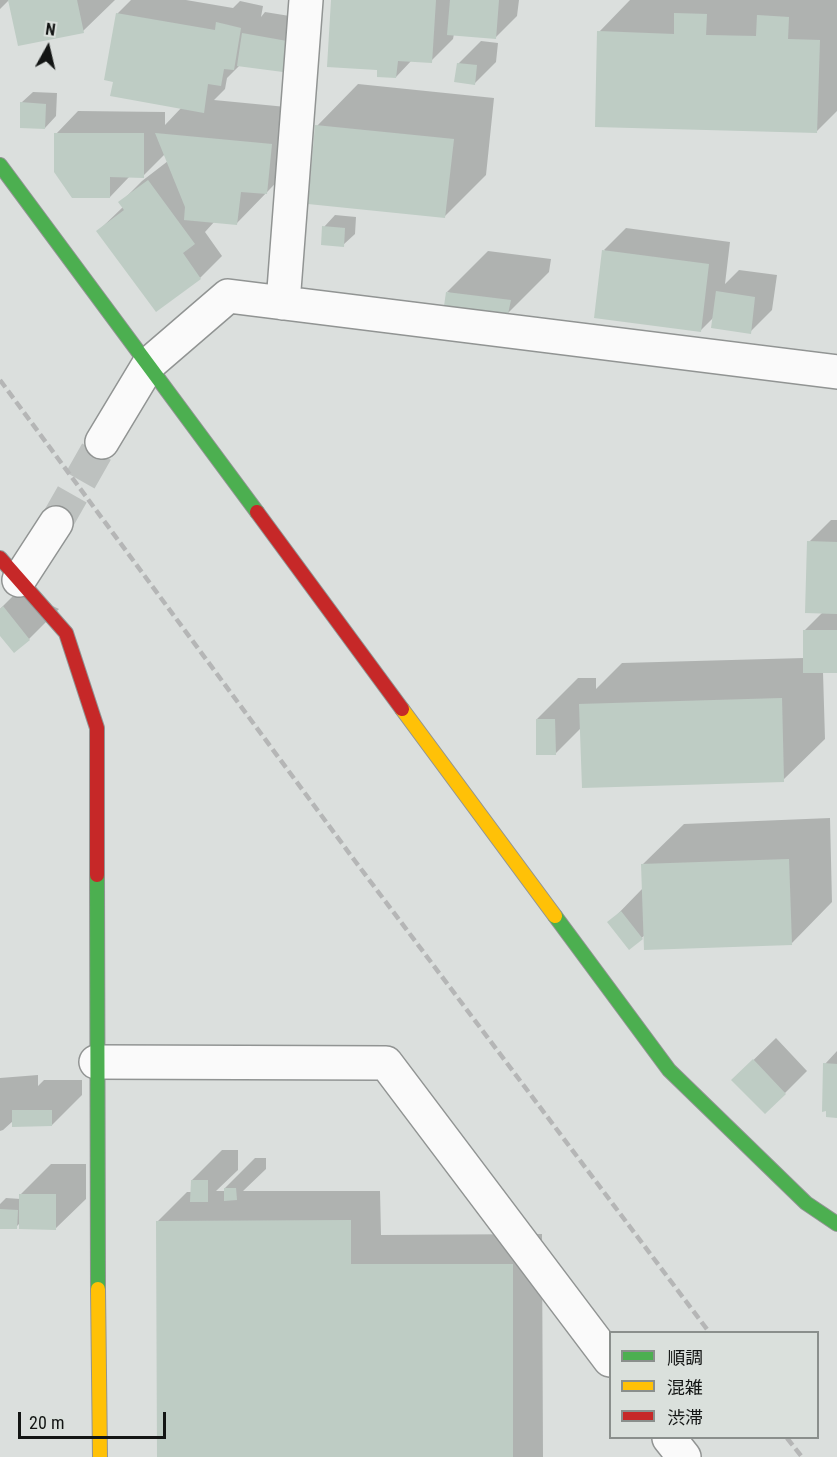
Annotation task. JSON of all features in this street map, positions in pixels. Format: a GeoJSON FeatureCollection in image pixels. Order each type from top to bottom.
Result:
{"type":"FeatureCollection","features":[{"type":"Feature","properties":{"kind":"street"},"geometry":{"type":"LineString","coordinates":[[283,303],[306,0]]}},
{"type":"Feature","properties":{"kind":"street"},"geometry":{"type":"LineString","coordinates":[[0,165],[669,1070],[806,1203],[837,1224]]}},
{"type":"Feature","properties":{"kind":"street"},"geometry":{"type":"LineString","coordinates":[[102,442],[149,364],[228,296],[837,372]]}},
{"type":"Feature","properties":{"kind":"street"},"geometry":{"type":"LineString","coordinates":[[56,523],[9,569],[66,633],[98,728],[96,1062],[100,1457]]}},
{"type":"Feature","properties":{"kind":"street"},"geometry":{"type":"LineString","coordinates":[[96,1062],[386,1063],[609,1359]]}},
{"type":"Feature","properties":{"kind":"street"},"geometry":{"type":"LineString","coordinates":[[670,1439],[684,1457]]}},
{"type":"Feature","properties":{"kind":"building"},"geometry":{"type":"Polygon","coordinates":[[[8,0],[77,0],[84,33],[18,46],[8,0]]]}},
{"type":"Feature","properties":{"kind":"building"},"geometry":{"type":"Polygon","coordinates":[[[331,0],[436,0],[432,63],[398,61],[396,78],[377,77],[377,70],[327,67],[331,0]]]}},
{"type":"Feature","properties":{"kind":"building"},"geometry":{"type":"Polygon","coordinates":[[[450,0],[499,0],[496,39],[447,35],[450,0]]]}},
{"type":"Feature","properties":{"kind":"building"},"geometry":{"type":"Polygon","coordinates":[[[116,13],[215,30],[216,22],[241,28],[234,70],[224,69],[221,86],[208,84],[204,113],[110,96],[113,82],[104,80],[116,13]]]}},
{"type":"Feature","properties":{"kind":"building"},"geometry":{"type":"Polygon","coordinates":[[[674,13],[707,14],[706,35],[756,36],[757,15],[789,17],[788,39],[820,40],[817,133],[595,127],[597,31],[674,34],[674,13]]]}},
{"type":"Feature","properties":{"kind":"building"},"geometry":{"type":"Polygon","coordinates":[[[242,33],[287,41],[283,72],[237,66],[242,33]]]}},
{"type":"Feature","properties":{"kind":"building"},"geometry":{"type":"Polygon","coordinates":[[[457,63],[477,65],[475,85],[454,82],[457,63]]]}},
{"type":"Feature","properties":{"kind":"building"},"geometry":{"type":"Polygon","coordinates":[[[20,102],[46,104],[45,129],[20,128],[20,102]]]}},
{"type":"Feature","properties":{"kind":"building"},"geometry":{"type":"Polygon","coordinates":[[[315,125],[454,139],[445,218],[308,204],[315,125]]]}},
{"type":"Feature","properties":{"kind":"building"},"geometry":{"type":"Polygon","coordinates":[[[54,133],[144,133],[144,178],[110,177],[110,198],[72,198],[54,172],[54,133]]]}},
{"type":"Feature","properties":{"kind":"building"},"geometry":{"type":"Polygon","coordinates":[[[155,133],[272,144],[267,194],[241,192],[237,225],[184,220],[185,207],[155,133]]]}},
{"type":"Feature","properties":{"kind":"building"},"geometry":{"type":"Polygon","coordinates":[[[148,180],[195,244],[183,253],[201,279],[156,312],[96,231],[124,210],[118,202],[148,180]]]}},
{"type":"Feature","properties":{"kind":"building"},"geometry":{"type":"Polygon","coordinates":[[[322,226],[345,228],[344,247],[321,245],[322,226]]]}},
{"type":"Feature","properties":{"kind":"building"},"geometry":{"type":"Polygon","coordinates":[[[602,250],[709,264],[701,332],[594,318],[602,250]]]}},
{"type":"Feature","properties":{"kind":"building"},"geometry":{"type":"Polygon","coordinates":[[[716,291],[755,297],[751,334],[711,328],[716,291]]]}},
{"type":"Feature","properties":{"kind":"building"},"geometry":{"type":"Polygon","coordinates":[[[446,292],[511,300],[508,314],[444,306],[446,292]]]}},
{"type":"Feature","properties":{"kind":"building"},"geometry":{"type":"Polygon","coordinates":[[[807,541],[837,542],[837,614],[805,613],[807,541]]]}},
{"type":"Feature","properties":{"kind":"building"},"geometry":{"type":"Polygon","coordinates":[[[3,606],[30,640],[14,653],[0,636],[0,609],[3,606]]]}},
{"type":"Feature","properties":{"kind":"building"},"geometry":{"type":"Polygon","coordinates":[[[803,630],[837,630],[837,673],[803,673],[803,630]]]}},
{"type":"Feature","properties":{"kind":"building"},"geometry":{"type":"Polygon","coordinates":[[[782,698],[784,782],[582,788],[579,704],[782,698]]]}},
{"type":"Feature","properties":{"kind":"building"},"geometry":{"type":"Polygon","coordinates":[[[536,719],[555,719],[556,755],[536,755],[536,719]]]}},
{"type":"Feature","properties":{"kind":"building"},"geometry":{"type":"Polygon","coordinates":[[[789,859],[792,945],[644,950],[641,864],[789,859]]]}},
{"type":"Feature","properties":{"kind":"building"},"geometry":{"type":"Polygon","coordinates":[[[621,911],[643,939],[629,950],[607,922],[621,911]]]}},
{"type":"Feature","properties":{"kind":"building"},"geometry":{"type":"Polygon","coordinates":[[[753,1059],[786,1094],[765,1114],[731,1080],[753,1059]]]}},
{"type":"Feature","properties":{"kind":"building"},"geometry":{"type":"Polygon","coordinates":[[[823,1063],[837,1064],[837,1118],[826,1117],[826,1111],[822,1112],[823,1063]]]}},
{"type":"Feature","properties":{"kind":"building"},"geometry":{"type":"Polygon","coordinates":[[[12,1110],[52,1110],[52,1126],[12,1127],[12,1110]]]}},
{"type":"Feature","properties":{"kind":"building"},"geometry":{"type":"Polygon","coordinates":[[[191,1180],[208,1180],[208,1202],[190,1202],[191,1180]]]}},
{"type":"Feature","properties":{"kind":"building"},"geometry":{"type":"Polygon","coordinates":[[[224,1188],[236,1188],[237,1200],[224,1201],[224,1188]]]}},
{"type":"Feature","properties":{"kind":"building"},"geometry":{"type":"Polygon","coordinates":[[[19,1194],[56,1194],[56,1230],[19,1229],[19,1194]]]}},
{"type":"Feature","properties":{"kind":"building"},"geometry":{"type":"Polygon","coordinates":[[[0,1209],[18,1210],[17,1229],[0,1229],[0,1209]]]}},
{"type":"Feature","properties":{"kind":"building"},"geometry":{"type":"Polygon","coordinates":[[[351,1220],[351,1264],[513,1264],[513,1457],[157,1457],[156,1221],[351,1220]]]}},
{"type":"Feature","properties":{"kind":"tunnel"},"geometry":{"type":"LineString","coordinates":[[56,523],[102,442]]}},
{"type":"Feature","properties":{"kind":"railway"},"geometry":{"type":"LineString","coordinates":[[0,380],[355,861],[708,1331]]}},
{"type":"Feature","properties":{"kind":"railway"},"geometry":{"type":"LineString","coordinates":[[788,1439],[802,1457]]}},
{"type":"Feature","properties":{"kind":"traffic: fast"},"geometry":{"type":"LineString","coordinates":[[0,165],[257,512]]}},
{"type":"Feature","properties":{"kind":"traffic: fast"},"geometry":{"type":"LineString","coordinates":[[97,875],[98,1289]]}},
{"type":"Feature","properties":{"kind":"traffic: fast"},"geometry":{"type":"LineString","coordinates":[[555,916],[669,1070],[806,1203],[837,1224]]}},
{"type":"Feature","properties":{"kind":"traffic: slow"},"geometry":{"type":"LineString","coordinates":[[402,709],[555,916]]}},
{"type":"Feature","properties":{"kind":"traffic: slow"},"geometry":{"type":"LineString","coordinates":[[98,1289],[100,1457]]}},
{"type":"Feature","properties":{"kind":"traffic: jam"},"geometry":{"type":"LineString","coordinates":[[257,512],[402,709]]}},
{"type":"Feature","properties":{"kind":"traffic: jam"},"geometry":{"type":"LineString","coordinates":[[0,558],[66,633],[97,728],[97,875]]}}]}
